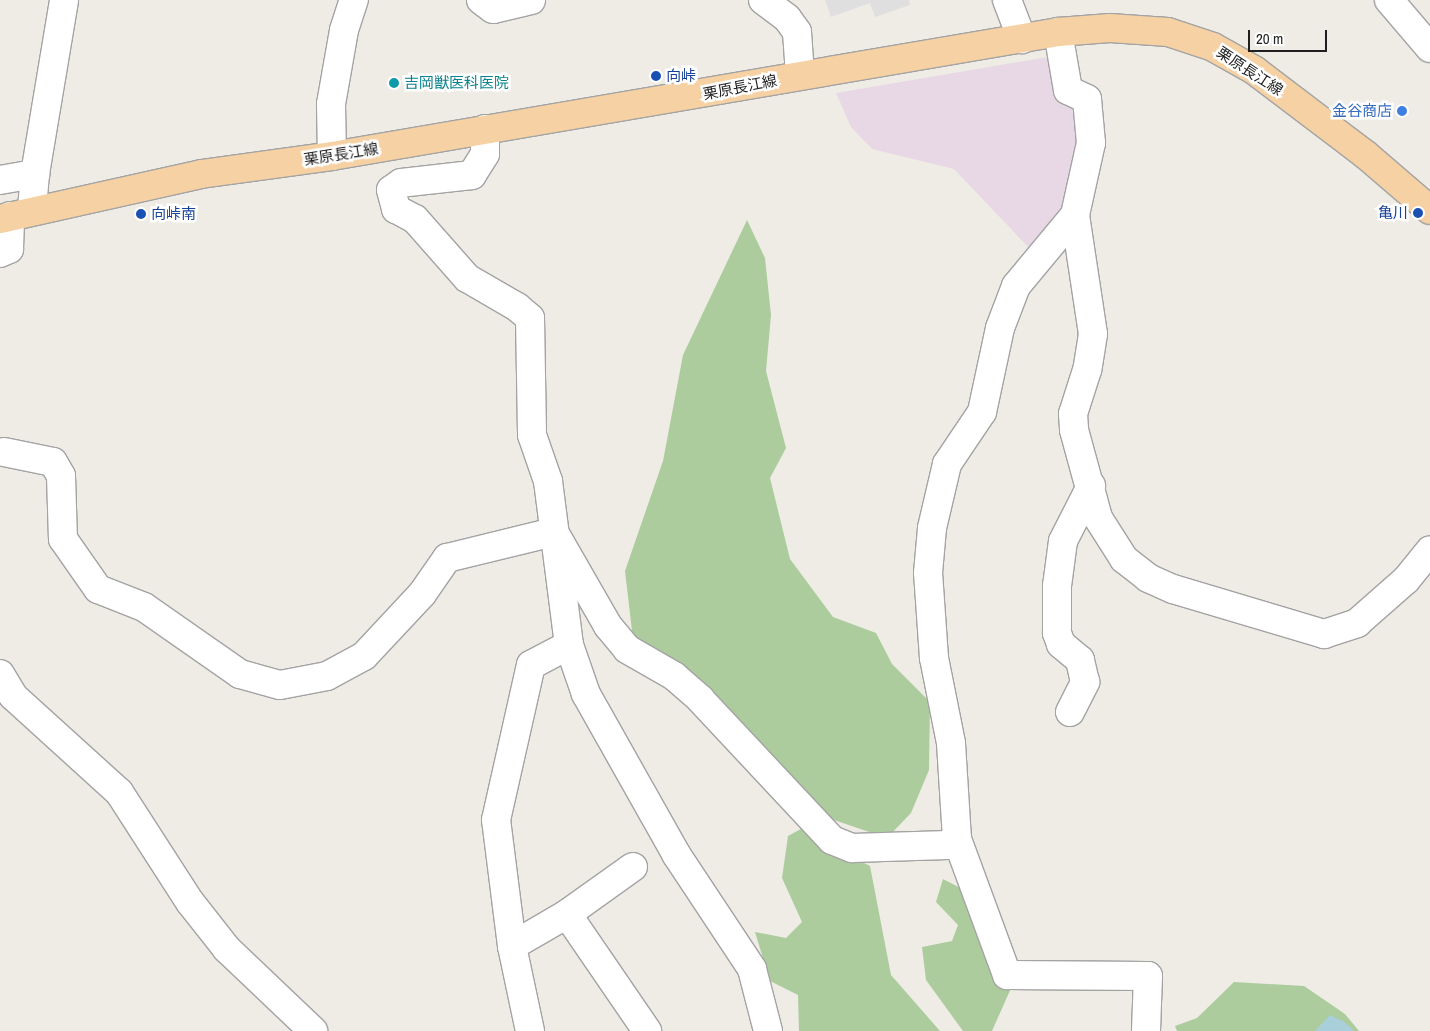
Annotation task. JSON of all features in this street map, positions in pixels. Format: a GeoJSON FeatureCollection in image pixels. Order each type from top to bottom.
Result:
{"type":"FeatureCollection","features":[{"type":"Feature","properties":{"kind":"main road","name":"栗原長江線"},"geometry":{"type":"LineString","coordinates":[[14,215],[201,174],[332,156],[1058,32],[1110,28],[1168,32],[1213,47],[1254,70],[1366,155],[1430,210]]}},
{"type":"Feature","properties":{"kind":"street"},"geometry":{"type":"LineString","coordinates":[[0,253],[8,249],[14,215],[35,174],[64,0]]}},
{"type":"Feature","properties":{"kind":"street"},"geometry":{"type":"LineString","coordinates":[[332,156],[331,104],[344,30],[354,0]]}},
{"type":"Feature","properties":{"kind":"street"},"geometry":{"type":"LineString","coordinates":[[481,0],[493,9],[531,0]]}},
{"type":"Feature","properties":{"kind":"street"},"geometry":{"type":"LineString","coordinates":[[763,0],[787,18],[797,32],[800,75]]}},
{"type":"Feature","properties":{"kind":"street"},"geometry":{"type":"LineString","coordinates":[[1007,0],[1022,39]]}},
{"type":"Feature","properties":{"kind":"street"},"geometry":{"type":"LineString","coordinates":[[1389,0],[1427,38]]}},
{"type":"Feature","properties":{"kind":"street"},"geometry":{"type":"LineString","coordinates":[[1058,32],[1068,90],[1086,99],[1091,144],[1075,215],[1093,334],[1086,370],[1073,414],[1098,518],[1124,559],[1148,578],[1173,589],[1324,634],[1357,624],[1406,580],[1430,550]]}},
{"type":"Feature","properties":{"kind":"street"},"geometry":{"type":"LineString","coordinates":[[486,129],[485,154],[472,175],[401,182],[391,190],[396,209],[416,219],[467,278],[517,307],[530,318],[532,435],[548,481],[569,645],[586,694],[671,845],[752,969],[768,1031]]}},
{"type":"Feature","properties":{"kind":"street"},"geometry":{"type":"LineString","coordinates":[[0,180],[35,174]]}},
{"type":"Feature","properties":{"kind":"street"},"geometry":{"type":"LineString","coordinates":[[1075,215],[1016,286],[1000,328],[982,412],[947,464],[939,489],[928,573],[934,658],[951,743],[957,839],[1007,975],[1148,976],[1146,1031]]}},
{"type":"Feature","properties":{"kind":"street"},"geometry":{"type":"LineString","coordinates":[[4,452],[53,462],[61,476],[63,539],[98,589],[144,607],[240,674],[280,686],[327,676],[364,656],[422,594],[447,558],[554,532]]}},
{"type":"Feature","properties":{"kind":"street"},"geometry":{"type":"LineString","coordinates":[[1070,712],[1085,682],[1080,660],[1061,644],[1058,634],[1057,586],[1063,541],[1091,486]]}},
{"type":"Feature","properties":{"kind":"street"},"geometry":{"type":"LineString","coordinates":[[554,532],[608,626],[627,649],[674,676],[700,699],[832,840],[852,848],[948,845],[957,839]]}},
{"type":"Feature","properties":{"kind":"street"},"geometry":{"type":"LineString","coordinates":[[530,1031],[512,946],[496,820],[531,665],[569,645]]}},
{"type":"Feature","properties":{"kind":"street"},"geometry":{"type":"LineString","coordinates":[[0,674],[13,696],[119,792],[190,902],[215,933],[313,1031]]}},
{"type":"Feature","properties":{"kind":"street"},"geometry":{"type":"LineString","coordinates":[[512,946],[567,914],[633,867]]}},
{"type":"Feature","properties":{"kind":"street"},"geometry":{"type":"LineString","coordinates":[[567,914],[648,1031]]}},
{"type":"Feature","properties":{"kind":"shaded area"},"geometry":{"type":"Polygon","coordinates":[[[825,0],[909,0],[910,5],[875,17],[870,3],[831,17],[825,0]]]}},
{"type":"Feature","properties":{"kind":"shaded area"},"geometry":{"type":"Polygon","coordinates":[[[1048,57],[1080,103],[1085,126],[1071,204],[1033,252],[954,169],[872,149],[851,127],[836,93],[1048,57]]]}},
{"type":"Feature","properties":{"kind":"green space"},"geometry":{"type":"Polygon","coordinates":[[[747,220],[765,258],[771,315],[766,371],[786,448],[770,478],[790,559],[833,617],[876,633],[892,664],[930,702],[929,770],[911,813],[887,838],[834,820],[754,759],[634,648],[625,571],[663,461],[683,355],[747,220]]]}},
{"type":"Feature","properties":{"kind":"green space"},"geometry":{"type":"Polygon","coordinates":[[[810,824],[848,855],[870,866],[891,975],[940,1031],[799,1031],[798,995],[770,981],[755,932],[786,938],[802,922],[782,878],[788,836],[810,824]]]}},
{"type":"Feature","properties":{"kind":"green space"},"geometry":{"type":"Polygon","coordinates":[[[943,879],[970,893],[1012,986],[992,1031],[963,1031],[926,980],[922,947],[952,941],[958,925],[936,902],[943,879]]]}},
{"type":"Feature","properties":{"kind":"green space"},"geometry":{"type":"Polygon","coordinates":[[[1234,982],[1304,986],[1345,1014],[1359,1031],[1177,1031],[1175,1026],[1197,1018],[1234,982]]]}},
{"type":"Feature","properties":{"kind":"water"},"geometry":{"type":"Polygon","coordinates":[[[1330,1015],[1343,1021],[1354,1031],[1315,1031],[1330,1015]]]}},
{"type":"Feature","properties":{"kind":"place","name":"向峠"},"geometry":{"type":"Point","coordinates":[656,76]}},
{"type":"Feature","properties":{"kind":"place","name":"吉岡獣医科医院"},"geometry":{"type":"Point","coordinates":[394,83]}},
{"type":"Feature","properties":{"kind":"place","name":"金谷商店"},"geometry":{"type":"Point","coordinates":[1402,111]}},
{"type":"Feature","properties":{"kind":"place","name":"亀川"},"geometry":{"type":"Point","coordinates":[1418,213]}},
{"type":"Feature","properties":{"kind":"place","name":"向峠南"},"geometry":{"type":"Point","coordinates":[141,214]}}]}
